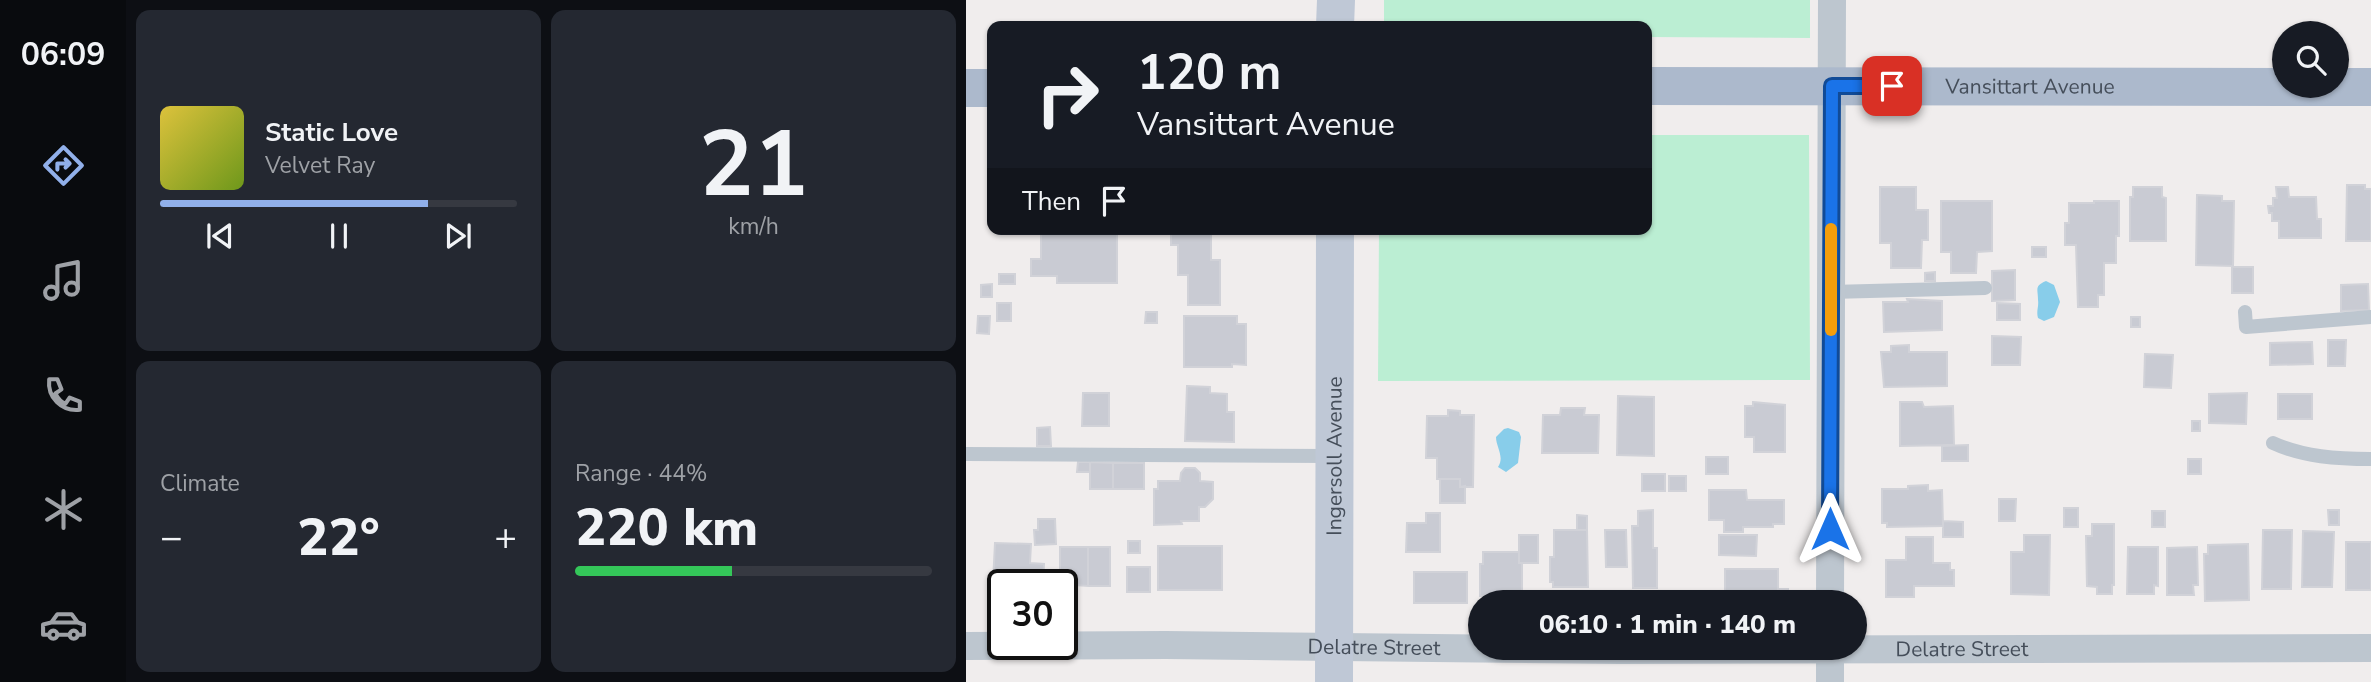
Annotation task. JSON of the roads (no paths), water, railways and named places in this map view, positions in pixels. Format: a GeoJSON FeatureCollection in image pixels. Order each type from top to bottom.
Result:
{"type":"FeatureCollection","features":[{"type":"Feature","properties":{"kind":"main road","name":"Vansittart Avenue"},"geometry":{"type":"LineString","coordinates":[[1652,86],[2371,87]]}},
{"type":"Feature","properties":{"kind":"main road"},"geometry":{"type":"LineString","coordinates":[[966,88],[987,88]]}},
{"type":"Feature","properties":{"kind":"street"},"geometry":{"type":"LineString","coordinates":[[1335,21],[1336,0]]}},
{"type":"Feature","properties":{"kind":"street"},"geometry":{"type":"LineString","coordinates":[[1830,590],[1832,0]]}},
{"type":"Feature","properties":{"kind":"street","name":"Ingersoll Avenue"},"geometry":{"type":"LineString","coordinates":[[1334,664],[1335,235]]}},
{"type":"Feature","properties":{"kind":"street","name":"Delatre Street"},"geometry":{"type":"LineString","coordinates":[[966,646],[1334,664],[1468,657]]}},
{"type":"Feature","properties":{"kind":"street","name":"Delatre Street"},"geometry":{"type":"LineString","coordinates":[[1867,648],[2371,648]]}},
{"type":"Feature","properties":{"kind":"street"},"geometry":{"type":"LineString","coordinates":[[1830,660],[1830,682]]}},
{"type":"Feature","properties":{"kind":"lane"},"geometry":{"type":"LineString","coordinates":[[1831,292],[1984,288]]}},
{"type":"Feature","properties":{"kind":"lane"},"geometry":{"type":"LineString","coordinates":[[2245,312],[2246,327],[2371,317]]}},
{"type":"Feature","properties":{"kind":"lane"},"geometry":{"type":"LineString","coordinates":[[2273,443],[2292,452],[2371,459]]}},
{"type":"Feature","properties":{"kind":"lane"},"geometry":{"type":"LineString","coordinates":[[966,454],[1334,456]]}},
{"type":"Feature","properties":{"kind":"water"},"geometry":{"type":"Polygon","coordinates":[[[2046,281],[2054,285],[2060,302],[2054,317],[2044,321],[2038,318],[2037,290],[2038,286],[2046,281]]]}},
{"type":"Feature","properties":{"kind":"water"},"geometry":{"type":"Polygon","coordinates":[[[1508,428],[1519,432],[1521,437],[1518,463],[1506,472],[1498,467],[1500,456],[1496,437],[1508,428]]]}}]}
